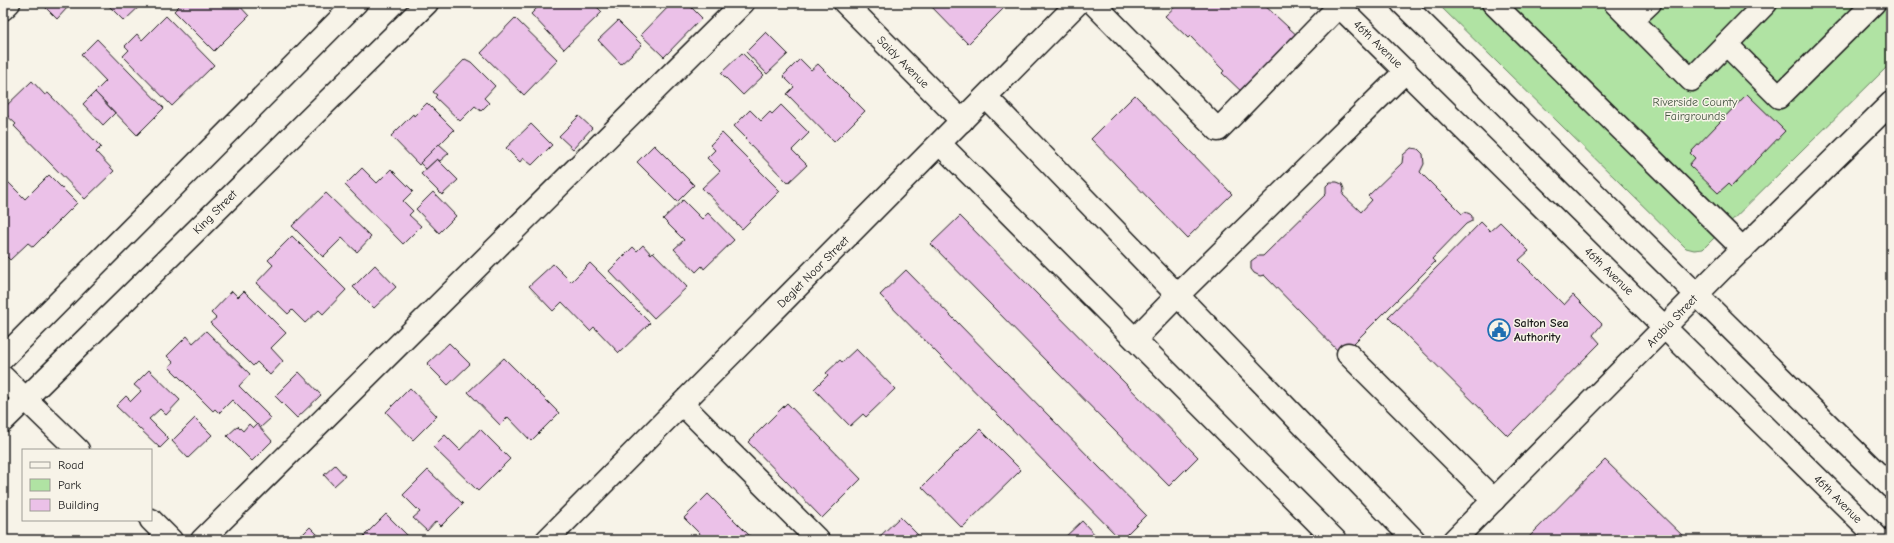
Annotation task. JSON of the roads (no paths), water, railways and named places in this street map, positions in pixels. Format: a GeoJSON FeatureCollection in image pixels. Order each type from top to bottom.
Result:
{"type":"FeatureCollection","features":[{"type":"Feature","properties":{"kind":"street"},"geometry":{"type":"LineString","coordinates":[[3,9],[9,3]]}},
{"type":"Feature","properties":{"kind":"street"},"geometry":{"type":"LineString","coordinates":[[3,358],[356,3]]}},
{"type":"Feature","properties":{"kind":"street","name":"King Street"},"geometry":{"type":"LineString","coordinates":[[3,421],[427,3]]}},
{"type":"Feature","properties":{"kind":"street"},"geometry":{"type":"LineString","coordinates":[[202,540],[743,3]]}},
{"type":"Feature","properties":{"kind":"street","name":"Saidy Avenue"},"geometry":{"type":"LineString","coordinates":[[845,3],[962,121]]}},
{"type":"Feature","properties":{"kind":"street","name":"Deglet Noor Street"},"geometry":{"type":"LineString","coordinates":[[547,540],[1078,3]]}},
{"type":"Feature","properties":{"kind":"street"},"geometry":{"type":"LineString","coordinates":[[1093,3],[1218,130],[1338,5]]}},
{"type":"Feature","properties":{"kind":"street"},"geometry":{"type":"LineString","coordinates":[[1402,3],[1891,486]]}},
{"type":"Feature","properties":{"kind":"street"},"geometry":{"type":"LineString","coordinates":[[1493,3],[1743,249]]}},
{"type":"Feature","properties":{"kind":"street"},"geometry":{"type":"LineString","coordinates":[[1615,3],[1691,80],[1766,3]]}},
{"type":"Feature","properties":{"kind":"street"},"geometry":{"type":"LineString","coordinates":[[1632,20],[1650,3]]}},
{"type":"Feature","properties":{"kind":"street"},"geometry":{"type":"LineString","coordinates":[[1726,44],[1779,97],[1874,3]]}},
{"type":"Feature","properties":{"kind":"street","name":"46th Avenue"},"geometry":{"type":"LineString","coordinates":[[1338,5],[1666,327],[1880,540]]}},
{"type":"Feature","properties":{"kind":"street"},"geometry":{"type":"LineString","coordinates":[[1135,339],[1406,71]]}},
{"type":"Feature","properties":{"kind":"street"},"geometry":{"type":"LineString","coordinates":[[986,97],[1414,540]]}},
{"type":"Feature","properties":{"kind":"street","name":"Arabia Street"},"geometry":{"type":"LineString","coordinates":[[1454,540],[1743,249],[1891,103]]}},
{"type":"Feature","properties":{"kind":"street"},"geometry":{"type":"LineString","coordinates":[[940,144],[1335,540]]}},
{"type":"Feature","properties":{"kind":"street"},"geometry":{"type":"LineString","coordinates":[[1348,354],[1494,500]]}},
{"type":"Feature","properties":{"kind":"street"},"geometry":{"type":"LineString","coordinates":[[3,376],[77,449]]}},
{"type":"Feature","properties":{"kind":"street"},"geometry":{"type":"LineString","coordinates":[[682,404],[818,540]]}},
{"type":"Feature","properties":{"kind":"street"},"geometry":{"type":"LineString","coordinates":[[151,521],[171,540]]}},
{"type":"Feature","properties":{"kind":"place","name":"Salton Sea Authority"},"geometry":{"type":"Point","coordinates":[1499,330]}},
{"type":"Feature","properties":{"kind":"park label","name":"Riverside County Fairgrounds"},"geometry":{"type":"Point","coordinates":[1695,109]}}]}
